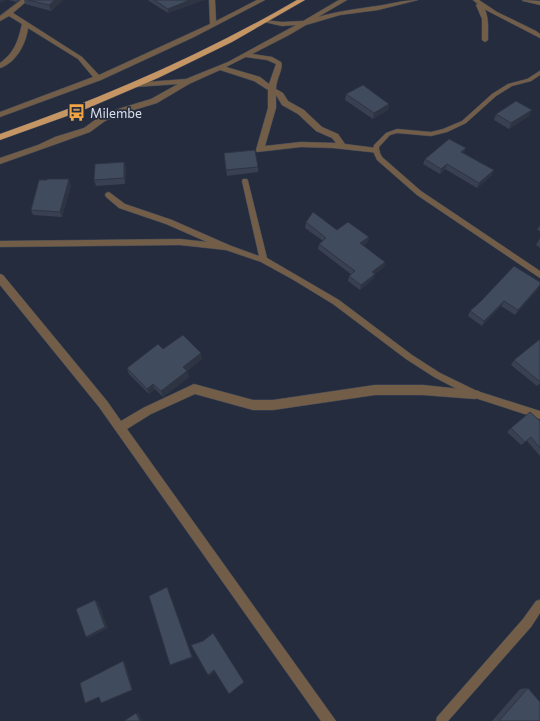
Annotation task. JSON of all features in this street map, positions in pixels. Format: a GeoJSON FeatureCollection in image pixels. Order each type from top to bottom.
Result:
{"type":"FeatureCollection","features":[{"type":"Feature","properties":{"kind":"highway"},"geometry":{"type":"LineString","coordinates":[[0,137],[120,93],[208,52],[302,0]]}},
{"type":"Feature","properties":{"kind":"street"},"geometry":{"type":"LineString","coordinates":[[0,19],[25,0]]}},
{"type":"Feature","properties":{"kind":"street"},"geometry":{"type":"LineString","coordinates":[[212,0],[213,24]]}},
{"type":"Feature","properties":{"kind":"street"},"geometry":{"type":"LineString","coordinates":[[0,115],[98,78],[192,36],[262,0]]}},
{"type":"Feature","properties":{"kind":"street"},"geometry":{"type":"LineString","coordinates":[[0,161],[41,147],[58,139],[87,130],[102,120],[154,101],[186,82],[287,34],[344,0]]}},
{"type":"Feature","properties":{"kind":"street"},"geometry":{"type":"LineString","coordinates":[[266,21],[282,24],[306,22],[339,13],[374,9],[415,0]]}},
{"type":"Feature","properties":{"kind":"street"},"geometry":{"type":"LineString","coordinates":[[477,2],[485,19],[485,40]]}},
{"type":"Feature","properties":{"kind":"street"},"geometry":{"type":"LineString","coordinates":[[9,13],[25,25],[80,58],[98,78]]}},
{"type":"Feature","properties":{"kind":"street"},"geometry":{"type":"LineString","coordinates":[[0,66],[10,59],[21,47],[25,33],[25,25]]}},
{"type":"Feature","properties":{"kind":"street"},"geometry":{"type":"LineString","coordinates":[[245,55],[252,58],[272,58],[279,63],[279,70],[273,78],[270,118],[260,150],[272,145],[342,145],[376,151]]}},
{"type":"Feature","properties":{"kind":"street"},"geometry":{"type":"LineString","coordinates":[[218,67],[257,79],[280,95],[285,103],[301,112],[319,129],[335,136],[342,145]]}},
{"type":"Feature","properties":{"kind":"street"},"geometry":{"type":"LineString","coordinates":[[136,85],[186,82]]}},
{"type":"Feature","properties":{"kind":"street"},"geometry":{"type":"LineString","coordinates":[[109,195],[122,206],[169,222],[226,247]]}},
{"type":"Feature","properties":{"kind":"street"},"geometry":{"type":"LineString","coordinates":[[0,278],[103,404],[329,721]]}},
{"type":"Feature","properties":{"kind":"street"},"geometry":{"type":"LineString","coordinates":[[120,428],[147,411],[194,389],[253,405],[287,403],[375,390],[423,390],[475,394]]}},
{"type":"Feature","properties":{"kind":"lane"},"geometry":{"type":"LineString","coordinates":[[525,0],[540,3]]}},
{"type":"Feature","properties":{"kind":"lane"},"geometry":{"type":"LineString","coordinates":[[477,2],[540,36]]}},
{"type":"Feature","properties":{"kind":"lane"},"geometry":{"type":"LineString","coordinates":[[540,73],[529,80],[510,85],[494,95],[464,122],[431,134],[397,132],[388,134],[376,146],[376,151],[379,158],[418,193],[540,275]]}},
{"type":"Feature","properties":{"kind":"lane"},"geometry":{"type":"LineString","coordinates":[[245,181],[264,260]]}},
{"type":"Feature","properties":{"kind":"lane"},"geometry":{"type":"LineString","coordinates":[[0,244],[180,242],[226,247],[264,260],[295,277],[336,302],[408,357],[437,375],[475,394],[540,415]]}},
{"type":"Feature","properties":{"kind":"lane"},"geometry":{"type":"LineString","coordinates":[[441,721],[527,623],[540,606]]}},
{"type":"Feature","properties":{"kind":"building"},"geometry":{"type":"Polygon","coordinates":[[[28,0],[55,0],[49,5],[28,0]]]}},
{"type":"Feature","properties":{"kind":"building"},"geometry":{"type":"Polygon","coordinates":[[[154,0],[190,0],[168,9],[154,0]]]}},
{"type":"Feature","properties":{"kind":"building"},"geometry":{"type":"Polygon","coordinates":[[[363,85],[389,104],[374,113],[346,94],[363,85]]]}},
{"type":"Feature","properties":{"kind":"building"},"geometry":{"type":"Polygon","coordinates":[[[516,101],[532,110],[511,123],[496,114],[516,101]]]}},
{"type":"Feature","properties":{"kind":"building"},"geometry":{"type":"Polygon","coordinates":[[[449,139],[466,148],[461,152],[494,170],[479,183],[447,164],[441,169],[425,159],[449,139]]]}},
{"type":"Feature","properties":{"kind":"building"},"geometry":{"type":"Polygon","coordinates":[[[255,150],[258,167],[226,170],[224,153],[255,150]]]}},
{"type":"Feature","properties":{"kind":"building"},"geometry":{"type":"Polygon","coordinates":[[[124,162],[124,178],[94,180],[95,164],[124,162]]]}},
{"type":"Feature","properties":{"kind":"building"},"geometry":{"type":"Polygon","coordinates":[[[69,179],[60,212],[31,210],[39,180],[69,179]]]}},
{"type":"Feature","properties":{"kind":"building"},"geometry":{"type":"Polygon","coordinates":[[[313,212],[337,230],[348,222],[369,237],[360,243],[385,262],[372,272],[375,274],[361,285],[349,276],[355,271],[319,244],[326,238],[306,222],[313,212]]]}},
{"type":"Feature","properties":{"kind":"building"},"geometry":{"type":"Polygon","coordinates":[[[514,266],[540,282],[540,285],[518,310],[504,301],[484,321],[470,311],[481,301],[514,266]]]}},
{"type":"Feature","properties":{"kind":"building"},"geometry":{"type":"Polygon","coordinates":[[[183,335],[201,353],[183,367],[187,371],[161,391],[153,384],[147,389],[127,368],[158,344],[163,349],[183,335]]]}},
{"type":"Feature","properties":{"kind":"building"},"geometry":{"type":"Polygon","coordinates":[[[540,339],[540,382],[514,360],[540,339]]]}},
{"type":"Feature","properties":{"kind":"building"},"geometry":{"type":"Polygon","coordinates":[[[530,412],[540,421],[540,448],[531,437],[525,442],[511,428],[530,412]]]}},
{"type":"Feature","properties":{"kind":"building"},"geometry":{"type":"Polygon","coordinates":[[[167,587],[192,657],[170,665],[149,596],[167,587]]]}},
{"type":"Feature","properties":{"kind":"building"},"geometry":{"type":"Polygon","coordinates":[[[95,600],[105,627],[86,637],[76,609],[95,600]]]}},
{"type":"Feature","properties":{"kind":"building"},"geometry":{"type":"Polygon","coordinates":[[[213,633],[244,682],[229,694],[214,670],[208,675],[191,645],[203,641],[213,633]]]}},
{"type":"Feature","properties":{"kind":"building"},"geometry":{"type":"Polygon","coordinates":[[[123,661],[132,690],[101,703],[99,697],[85,703],[80,683],[123,661]]]}},
{"type":"Feature","properties":{"kind":"building"},"geometry":{"type":"Polygon","coordinates":[[[528,688],[540,702],[540,721],[499,721],[528,688]]]}},
{"type":"Feature","properties":{"kind":"building"},"geometry":{"type":"Polygon","coordinates":[[[136,713],[140,721],[124,721],[136,713]]]}},
{"type":"Feature","properties":{"kind":"place","name":"Milembe"},"geometry":{"type":"Point","coordinates":[77,113]}}]}
